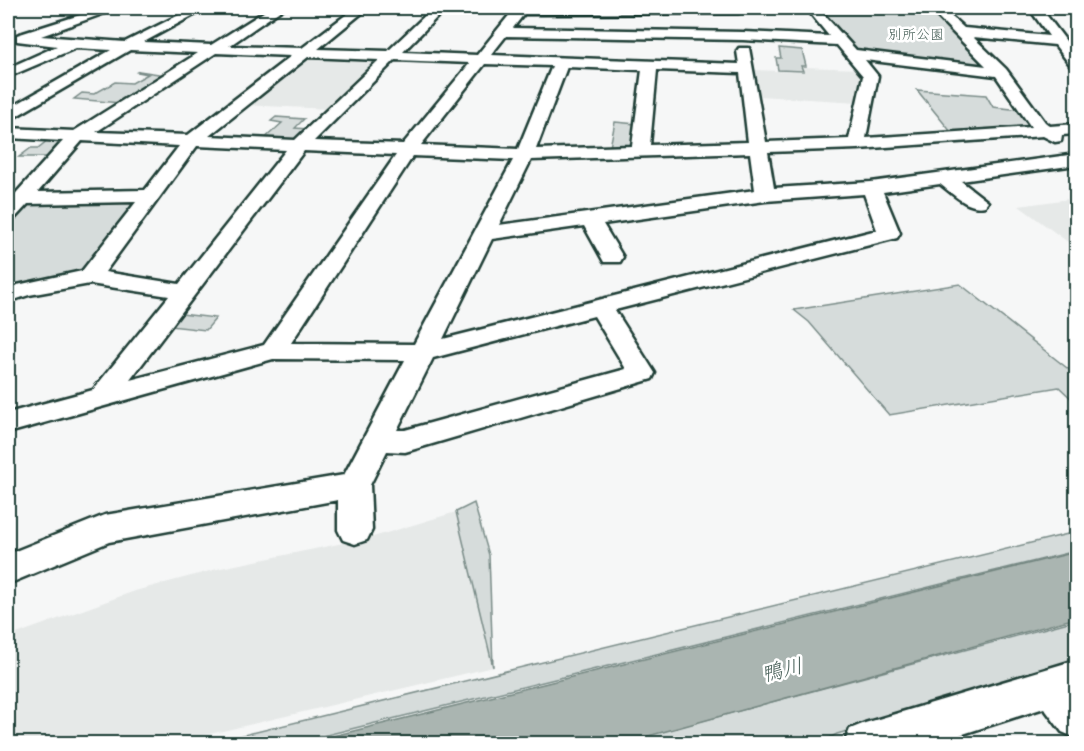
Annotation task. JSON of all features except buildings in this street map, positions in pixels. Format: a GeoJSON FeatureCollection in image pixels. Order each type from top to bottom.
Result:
{"type":"FeatureCollection","features":[{"type":"Feature","properties":{"kind":"street"},"geometry":{"type":"LineString","coordinates":[[13,41],[113,8]]}},
{"type":"Feature","properties":{"kind":"street"},"geometry":{"type":"LineString","coordinates":[[8,116],[127,46],[201,8]]}},
{"type":"Feature","properties":{"kind":"street"},"geometry":{"type":"LineString","coordinates":[[8,214],[76,137],[278,8]]}},
{"type":"Feature","properties":{"kind":"street"},"geometry":{"type":"LineString","coordinates":[[90,277],[192,141],[362,8]]}},
{"type":"Feature","properties":{"kind":"street"},"geometry":{"type":"LineString","coordinates":[[102,398],[298,146],[440,8]]}},
{"type":"Feature","properties":{"kind":"street"},"geometry":{"type":"LineString","coordinates":[[273,351],[408,150],[520,9],[737,8],[765,195]]}},
{"type":"Feature","properties":{"kind":"street"},"geometry":{"type":"LineString","coordinates":[[812,8],[871,76],[857,136],[858,144]]}},
{"type":"Feature","properties":{"kind":"street"},"geometry":{"type":"LineString","coordinates":[[935,8],[1001,72],[1044,130],[1077,151]]}},
{"type":"Feature","properties":{"kind":"street"},"geometry":{"type":"LineString","coordinates":[[1035,8],[1077,63]]}},
{"type":"Feature","properties":{"kind":"street"},"geometry":{"type":"LineString","coordinates":[[1052,8],[1077,9]]}},
{"type":"Feature","properties":{"kind":"street"},"geometry":{"type":"LineString","coordinates":[[502,32],[743,36],[841,41]]}},
{"type":"Feature","properties":{"kind":"street"},"geometry":{"type":"LineString","coordinates":[[959,32],[1060,41]]}},
{"type":"Feature","properties":{"kind":"street"},"geometry":{"type":"LineString","coordinates":[[13,41],[746,69]]}},
{"type":"Feature","properties":{"kind":"street"},"geometry":{"type":"LineString","coordinates":[[8,73],[74,44]]}},
{"type":"Feature","properties":{"kind":"street"},"geometry":{"type":"LineString","coordinates":[[852,54],[1001,72]]}},
{"type":"Feature","properties":{"kind":"street"},"geometry":{"type":"LineString","coordinates":[[355,530],[354,485],[525,154],[561,63]]}},
{"type":"Feature","properties":{"kind":"street"},"geometry":{"type":"LineString","coordinates":[[640,151],[650,66]]}},
{"type":"Feature","properties":{"kind":"street"},"geometry":{"type":"LineString","coordinates":[[8,134],[525,154],[858,144],[1077,129]]}},
{"type":"Feature","properties":{"kind":"street"},"geometry":{"type":"LineString","coordinates":[[483,234],[765,195],[871,188],[1077,159]]}},
{"type":"Feature","properties":{"kind":"street"},"geometry":{"type":"LineString","coordinates":[[944,178],[978,202]]}},
{"type":"Feature","properties":{"kind":"street"},"geometry":{"type":"LineString","coordinates":[[8,423],[273,351],[423,352],[889,233],[871,188]]}},
{"type":"Feature","properties":{"kind":"street"},"geometry":{"type":"LineString","coordinates":[[21,198],[151,196]]}},
{"type":"Feature","properties":{"kind":"street"},"geometry":{"type":"LineString","coordinates":[[591,219],[612,256]]}},
{"type":"Feature","properties":{"kind":"street"},"geometry":{"type":"LineString","coordinates":[[8,296],[23,289],[90,277],[186,292]]}},
{"type":"Feature","properties":{"kind":"street"},"geometry":{"type":"LineString","coordinates":[[377,439],[405,441],[642,373],[601,306]]}},
{"type":"Feature","properties":{"kind":"street"},"geometry":{"type":"LineString","coordinates":[[8,569],[105,529],[354,485]]}},
{"type":"Feature","properties":{"kind":"street"},"geometry":{"type":"LineString","coordinates":[[865,744],[920,736],[1064,682],[1077,718]]}},
{"type":"Feature","properties":{"kind":"shaded area"},"geometry":{"type":"Polygon","coordinates":[[[307,55],[382,59],[331,109],[244,105],[307,55]]]}},
{"type":"Feature","properties":{"kind":"shaded area"},"geometry":{"type":"Polygon","coordinates":[[[802,67],[861,69],[865,75],[858,102],[759,96],[754,70],[803,72],[802,67]]]}},
{"type":"Feature","properties":{"kind":"shaded area"},"geometry":{"type":"Polygon","coordinates":[[[1076,198],[1076,248],[1019,206],[1076,198]]]}},
{"type":"Feature","properties":{"kind":"shaded area"},"geometry":{"type":"Polygon","coordinates":[[[456,512],[493,667],[172,743],[8,744],[8,637],[135,591],[221,568],[373,537],[456,512]]]}},
{"type":"Feature","properties":{"kind":"green space","name":"別所公園"},"geometry":{"type":"Polygon","coordinates":[[[818,8],[931,8],[991,69],[857,53],[818,8]]]}},
{"type":"Feature","properties":{"kind":"green space"},"geometry":{"type":"Polygon","coordinates":[[[779,48],[802,50],[806,66],[801,66],[803,71],[778,70],[776,58],[781,58],[779,48]]]}},
{"type":"Feature","properties":{"kind":"green space"},"geometry":{"type":"Polygon","coordinates":[[[137,72],[165,75],[121,103],[74,99],[82,93],[94,94],[115,82],[132,83],[148,74],[137,72]]]}},
{"type":"Feature","properties":{"kind":"green space"},"geometry":{"type":"Polygon","coordinates":[[[917,90],[986,95],[993,107],[1021,110],[1031,126],[951,132],[917,90]]]}},
{"type":"Feature","properties":{"kind":"green space"},"geometry":{"type":"Polygon","coordinates":[[[276,117],[304,119],[295,128],[309,129],[297,140],[264,139],[282,123],[271,121],[276,117]]]}},
{"type":"Feature","properties":{"kind":"green space"},"geometry":{"type":"Polygon","coordinates":[[[615,122],[636,124],[635,144],[610,147],[615,122]]]}},
{"type":"Feature","properties":{"kind":"green space"},"geometry":{"type":"Polygon","coordinates":[[[48,140],[65,142],[50,157],[19,157],[31,148],[38,148],[48,140]]]}},
{"type":"Feature","properties":{"kind":"green space"},"geometry":{"type":"Polygon","coordinates":[[[133,200],[137,203],[86,269],[79,274],[26,282],[8,289],[8,223],[25,203],[133,200]]]}},
{"type":"Feature","properties":{"kind":"green space"},"geometry":{"type":"Polygon","coordinates":[[[960,284],[1076,375],[1076,403],[1059,387],[889,415],[809,322],[794,310],[960,284]]]}},
{"type":"Feature","properties":{"kind":"green space"},"geometry":{"type":"Polygon","coordinates":[[[181,314],[216,318],[206,330],[170,326],[181,314]]]}},
{"type":"Feature","properties":{"kind":"green space"},"geometry":{"type":"Polygon","coordinates":[[[474,503],[489,555],[493,667],[456,512],[474,503]]]}},
{"type":"Feature","properties":{"kind":"green space"},"geometry":{"type":"Polygon","coordinates":[[[1076,532],[1076,551],[294,743],[211,743],[1076,532]]]}},
{"type":"Feature","properties":{"kind":"green space"},"geometry":{"type":"Polygon","coordinates":[[[1076,620],[1076,666],[837,734],[820,743],[616,744],[1076,620]]]}},
{"type":"Feature","properties":{"kind":"water","name":"鴨川"},"geometry":{"type":"Polygon","coordinates":[[[1076,552],[1076,618],[623,743],[305,743],[1076,552]]]}}]}
